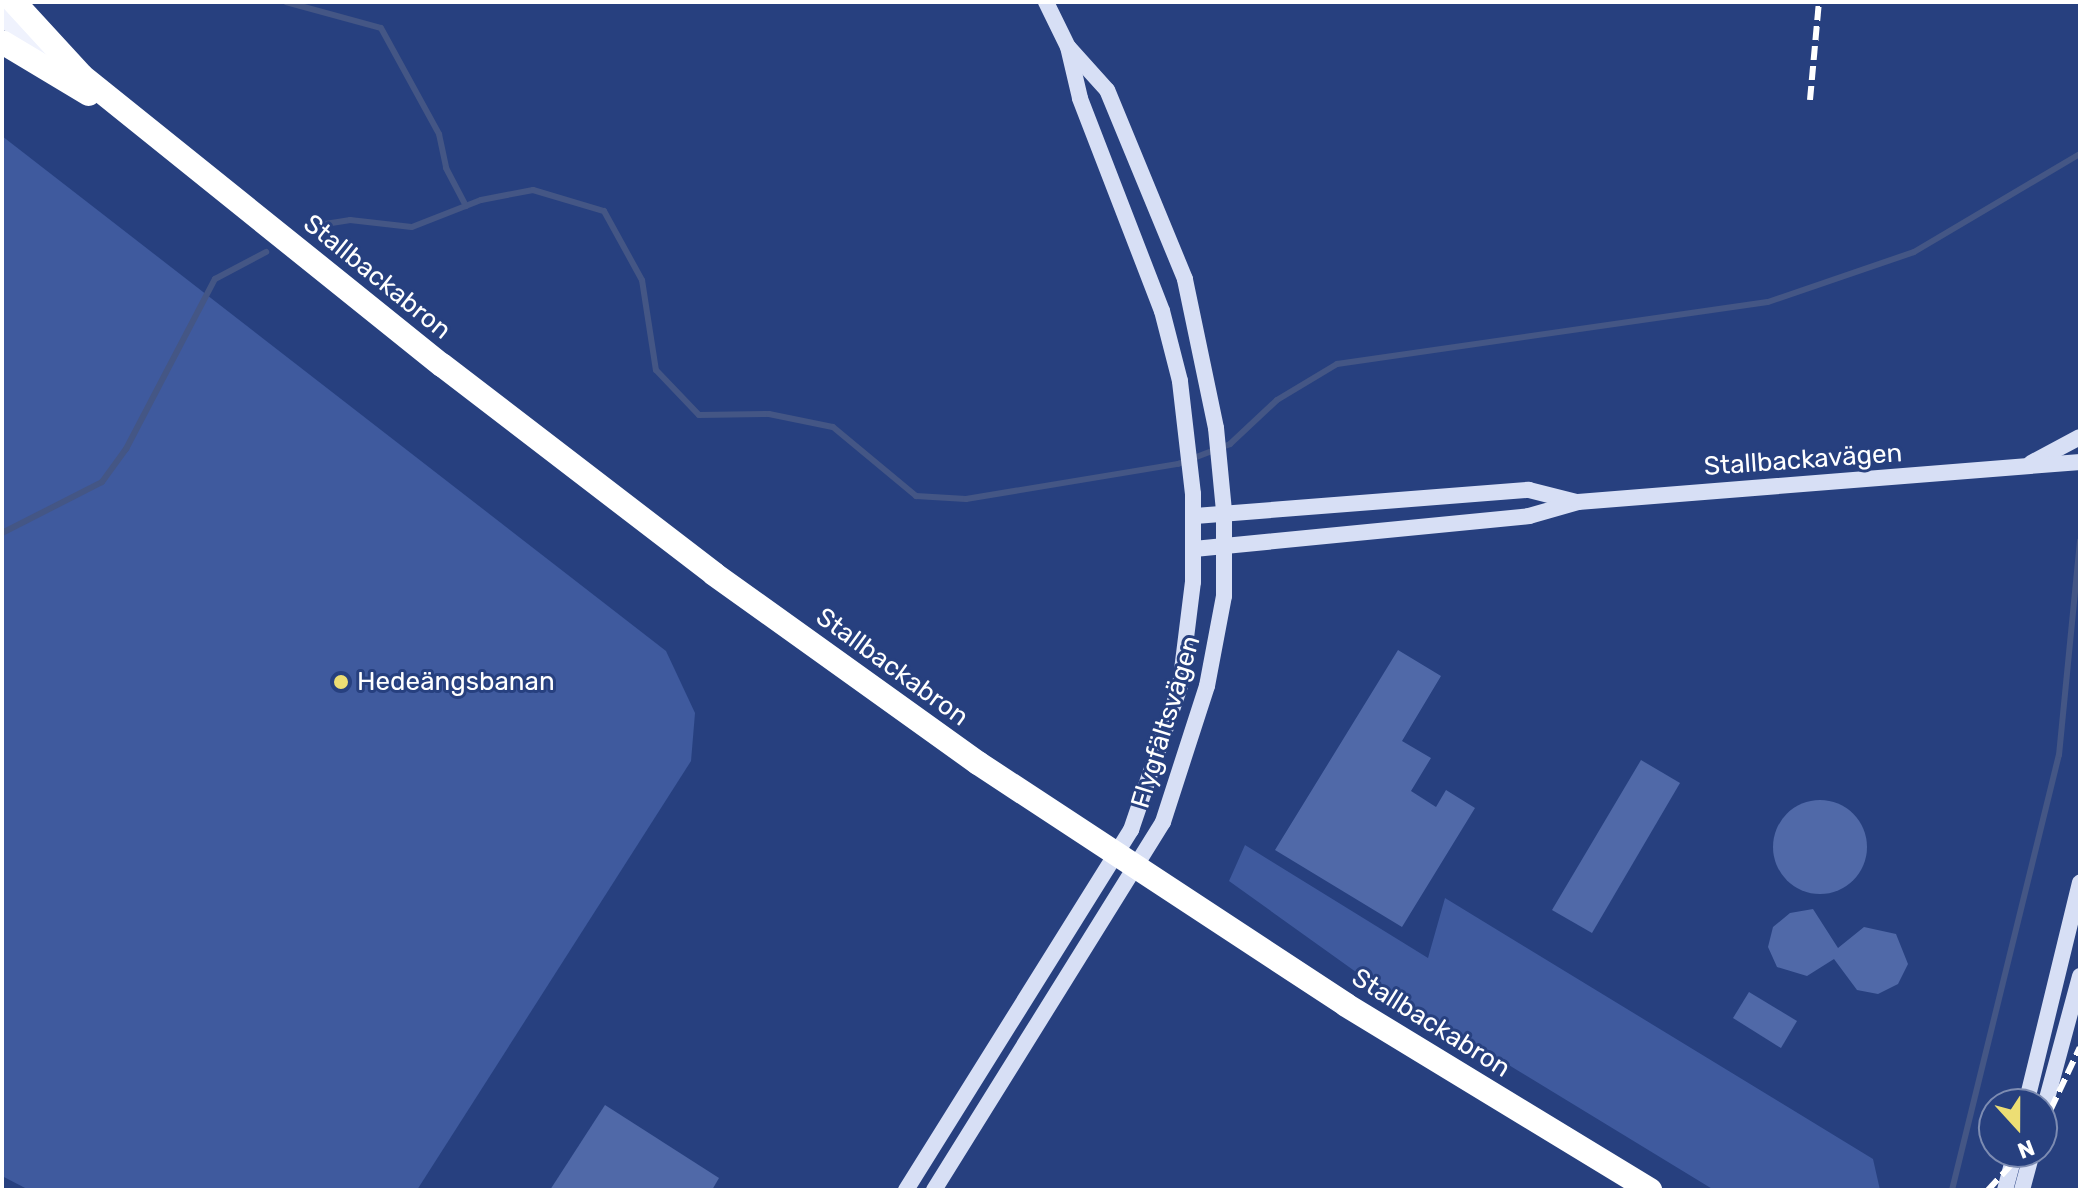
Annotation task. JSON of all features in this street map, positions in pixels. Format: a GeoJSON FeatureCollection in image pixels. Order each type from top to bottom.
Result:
{"type":"FeatureCollection","features":[{"type":"Feature","properties":{"kind":"highway"},"geometry":{"type":"LineString","coordinates":[[14,2],[82,76],[146,126]]}},
{"type":"Feature","properties":{"kind":"highway"},"geometry":{"type":"LineString","coordinates":[[2,42],[146,126]]}},
{"type":"Feature","properties":{"kind":"highway","name":"Stallbackabron"},"geometry":{"type":"LineString","coordinates":[[146,126],[570,466],[978,763],[1346,1005],[1650,1190]]}},
{"type":"Feature","properties":{"kind":"main road"},"geometry":{"type":"LineString","coordinates":[[2,16],[82,76]]}},
{"type":"Feature","properties":{"kind":"street","name":"Flygfältsvägen"},"geometry":{"type":"LineString","coordinates":[[906,1190],[1131,830],[1180,686],[1194,549],[1195,516],[1188,437],[1162,311],[1080,98],[1068,47],[1046,2]]}},
{"type":"Feature","properties":{"kind":"street","name":"Flygfältsvägen"},"geometry":{"type":"LineString","coordinates":[[934,1190],[1163,822],[1211,671],[1226,546],[1216,428],[1180,265],[1107,90],[1068,47]]}},
{"type":"Feature","properties":{"kind":"street","name":"Stallbackavägen"},"geometry":{"type":"LineString","coordinates":[[2031,463],[2080,437]]}},
{"type":"Feature","properties":{"kind":"street","name":"Stallbackavägen"},"geometry":{"type":"LineString","coordinates":[[1194,549],[1529,516],[1578,502],[2031,463],[2080,462]]}},
{"type":"Feature","properties":{"kind":"street","name":"Stallbackavägen"},"geometry":{"type":"LineString","coordinates":[[1195,516],[1224,511],[1529,490],[1578,502]]}},
{"type":"Feature","properties":{"kind":"street"},"geometry":{"type":"LineString","coordinates":[[2030,1088],[2080,882]]}},
{"type":"Feature","properties":{"kind":"street"},"geometry":{"type":"LineString","coordinates":[[2050,1088],[2080,976]]}},
{"type":"Feature","properties":{"kind":"street"},"geometry":{"type":"LineString","coordinates":[[2005,1190],[2011,1168]]}},
{"type":"Feature","properties":{"kind":"street"},"geometry":{"type":"LineString","coordinates":[[2022,1190],[2028,1168]]}},
{"type":"Feature","properties":{"kind":"shaded area","name":"Hedeängsbanan"},"geometry":{"type":"Polygon","coordinates":[[[2,136],[666,651],[695,713],[691,761],[417,1190],[29,1190],[2,1176],[2,136]]]}},
{"type":"Feature","properties":{"kind":"shaded area"},"geometry":{"type":"Polygon","coordinates":[[[1245,845],[1428,958],[1445,898],[1873,1159],[1880,1190],[1714,1190],[1356,972],[1229,881],[1245,845]]]}},
{"type":"Feature","properties":{"kind":"building"},"geometry":{"type":"Polygon","coordinates":[[[1398,650],[1441,676],[1402,741],[1431,758],[1411,791],[1436,807],[1446,790],[1475,808],[1402,927],[1275,850],[1398,650]]]}},
{"type":"Feature","properties":{"kind":"building"},"geometry":{"type":"Polygon","coordinates":[[[1641,760],[1680,783],[1592,933],[1552,910],[1641,760]]]}},
{"type":"Feature","properties":{"kind":"building"},"geometry":{"type":"Polygon","coordinates":[[[1820,800],[1838,804],[1853,814],[1863,829],[1867,847],[1863,865],[1853,880],[1838,890],[1820,894],[1802,890],[1787,880],[1777,865],[1773,847],[1777,829],[1787,814],[1802,804],[1820,800]]]}},
{"type":"Feature","properties":{"kind":"building"},"geometry":{"type":"Polygon","coordinates":[[[1813,909],[1838,948],[1864,927],[1896,934],[1908,964],[1898,984],[1878,994],[1857,990],[1834,959],[1807,976],[1777,967],[1768,947],[1773,927],[1790,913],[1813,909]]]}},
{"type":"Feature","properties":{"kind":"building"},"geometry":{"type":"Polygon","coordinates":[[[1749,992],[1797,1021],[1781,1048],[1733,1018],[1749,992]]]}},
{"type":"Feature","properties":{"kind":"building"},"geometry":{"type":"Polygon","coordinates":[[[605,1105],[719,1178],[712,1190],[550,1190],[605,1105]]]}},
{"type":"Feature","properties":{"kind":"waterway"},"geometry":{"type":"LineString","coordinates":[[286,2],[381,28],[439,134],[446,168],[466,206]]}},
{"type":"Feature","properties":{"kind":"waterway"},"geometry":{"type":"LineString","coordinates":[[306,227],[350,220],[412,227],[481,200],[533,190],[604,211],[642,280],[656,370],[699,415],[769,414],[833,427],[916,496],[966,499],[1178,464],[1230,444],[1277,400],[1337,364],[1768,302],[1914,252],[2080,154]]}},
{"type":"Feature","properties":{"kind":"waterway"},"geometry":{"type":"LineString","coordinates":[[2,533],[102,482],[126,449],[215,279],[266,252]]}},
{"type":"Feature","properties":{"kind":"waterway"},"geometry":{"type":"LineString","coordinates":[[1952,1190],[2059,755],[2080,541]]}},
{"type":"Feature","properties":{"kind":"railway"},"geometry":{"type":"LineString","coordinates":[[1810,100],[1819,2]]}},
{"type":"Feature","properties":{"kind":"railway"},"geometry":{"type":"LineString","coordinates":[[2058,1094],[2080,1047]]}},
{"type":"Feature","properties":{"kind":"railway"},"geometry":{"type":"LineString","coordinates":[[1988,1190],[2008,1168]]}},
{"type":"Feature","properties":{"kind":"place","name":"Hedeängsbanan"},"geometry":{"type":"Point","coordinates":[341,682]}}]}
